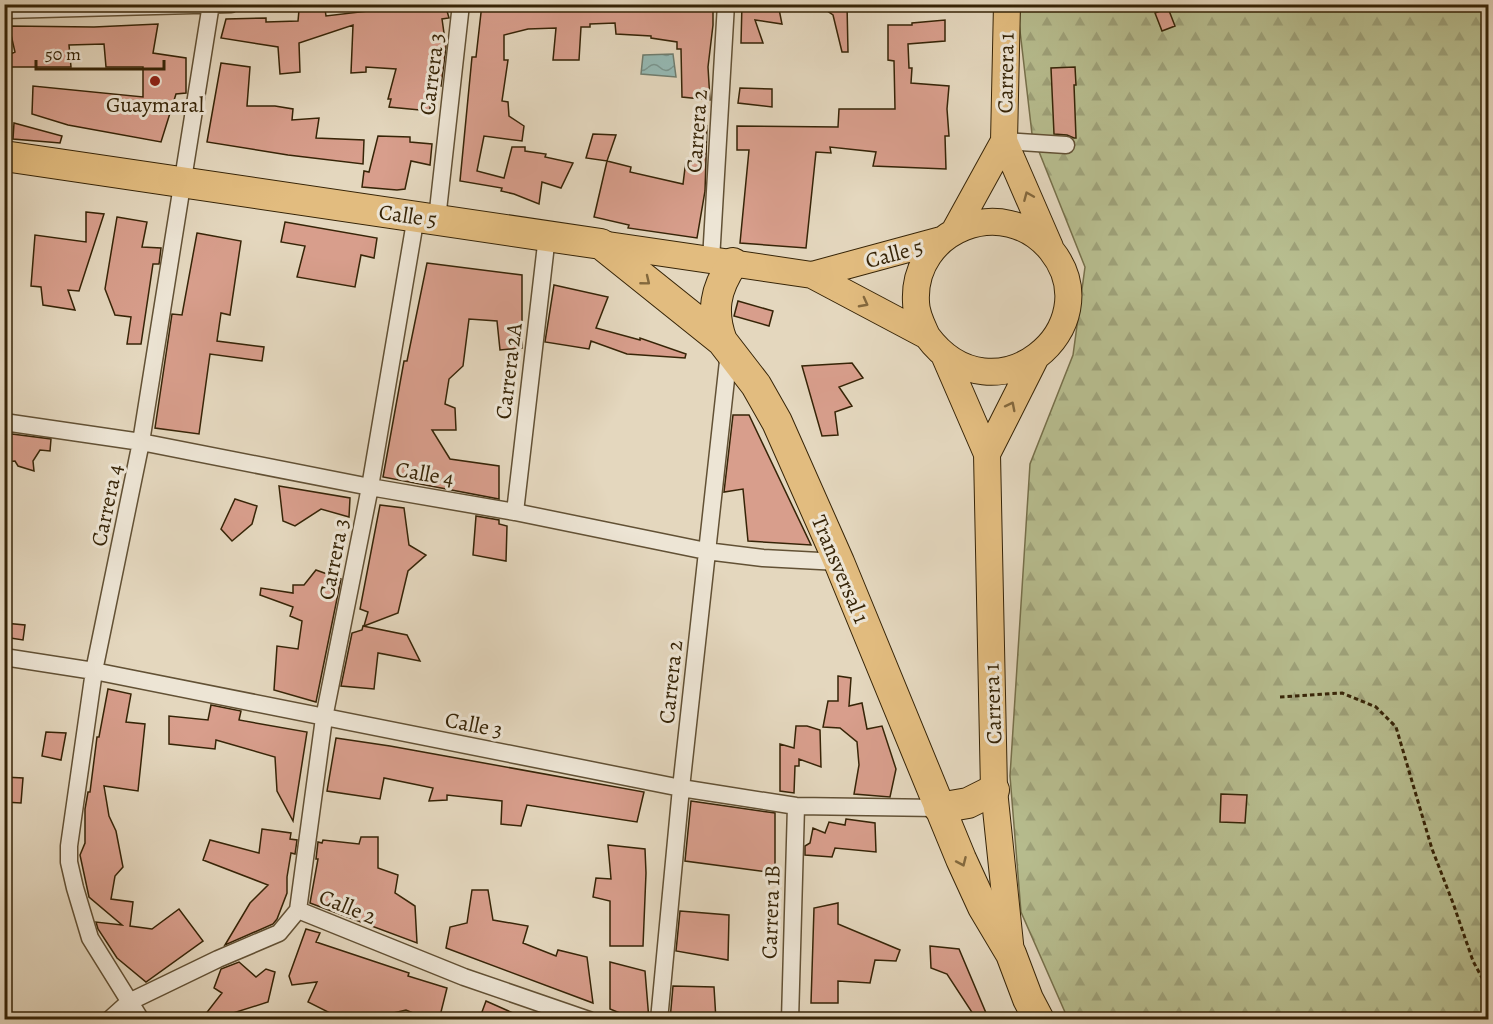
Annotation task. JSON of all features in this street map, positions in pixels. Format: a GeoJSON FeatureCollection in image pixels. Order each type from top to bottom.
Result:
{"type":"FeatureCollection","features":[{"type":"Feature","properties":{"kind":"highway","name":"Calle 5"},"geometry":{"type":"LineString","coordinates":[[4,156],[601,244]]}},
{"type":"Feature","properties":{"kind":"highway","name":"Transversal 1"},"geometry":{"type":"LineString","coordinates":[[601,244],[726,346]]}},
{"type":"Feature","properties":{"kind":"highway","name":"Transversal 1"},"geometry":{"type":"LineString","coordinates":[[722,262],[723,277],[717,293],[715,309],[716,326],[726,346],[756,385],[777,422],[839,562],[939,808],[983,907],[1011,954],[1028,999],[1040,1020]]}},
{"type":"Feature","properties":{"kind":"highway"},"geometry":{"type":"LineString","coordinates":[[939,808],[968,803],[994,790]]}},
{"type":"Feature","properties":{"kind":"main road","name":"Carrera 1"},"geometry":{"type":"LineString","coordinates":[[1006,4],[1004,141],[1051,250]]}},
{"type":"Feature","properties":{"kind":"main road","name":"Carrera 1"},"geometry":{"type":"LineString","coordinates":[[948,235],[1004,141]]}},
{"type":"Feature","properties":{"kind":"main road"},"geometry":{"type":"LineString","coordinates":[[980,222],[1006,223],[1023,228],[1038,237],[1051,250],[1066,281],[1068,299],[1065,316],[1058,333],[1048,347],[1035,358],[1006,371],[974,370],[945,357],[927,336],[917,312],[916,286],[929,254],[948,235],[980,222]]}},
{"type":"Feature","properties":{"kind":"main road","name":"Calle 5"},"geometry":{"type":"LineString","coordinates":[[812,275],[948,235]]}},
{"type":"Feature","properties":{"kind":"main road","name":"Calle 5"},"geometry":{"type":"LineString","coordinates":[[601,244],[812,275],[927,336]]}},
{"type":"Feature","properties":{"kind":"main road","name":"Carrera 1"},"geometry":{"type":"LineString","coordinates":[[945,357],[987,454],[994,790],[1011,954]]}},
{"type":"Feature","properties":{"kind":"main road","name":"Carrera 1"},"geometry":{"type":"LineString","coordinates":[[987,454],[1035,358]]}},
{"type":"Feature","properties":{"kind":"street"},"geometry":{"type":"LineString","coordinates":[[4,10],[231,4]]}},
{"type":"Feature","properties":{"kind":"street","name":"Carrera 3"},"geometry":{"type":"LineString","coordinates":[[298,910],[324,718],[426,218],[462,4]]}},
{"type":"Feature","properties":{"kind":"street","name":"Carrera 2"},"geometry":{"type":"LineString","coordinates":[[722,262],[726,4]]}},
{"type":"Feature","properties":{"kind":"street","name":"Carrera 4"},"geometry":{"type":"LineString","coordinates":[[141,1020],[90,938],[69,862],[69,846],[94,671],[141,442],[211,5]]}},
{"type":"Feature","properties":{"kind":"street"},"geometry":{"type":"LineString","coordinates":[[1004,141],[1066,145]]}},
{"type":"Feature","properties":{"kind":"street","name":"Carrera 2A"},"geometry":{"type":"LineString","coordinates":[[514,512],[547,236]]}},
{"type":"Feature","properties":{"kind":"street","name":"Carrera 2"},"geometry":{"type":"LineString","coordinates":[[659,1020],[726,346]]}},
{"type":"Feature","properties":{"kind":"street","name":"Calle 4"},"geometry":{"type":"LineString","coordinates":[[4,422],[141,442],[370,487],[514,512],[706,551],[763,558],[839,562]]}},
{"type":"Feature","properties":{"kind":"street","name":"Calle 3"},"geometry":{"type":"LineString","coordinates":[[4,657],[94,671],[681,788],[796,806],[939,808]]}},
{"type":"Feature","properties":{"kind":"street","name":"Carrera 1B"},"geometry":{"type":"LineString","coordinates":[[790,1020],[796,806]]}},
{"type":"Feature","properties":{"kind":"street","name":"Calle 2"},"geometry":{"type":"LineString","coordinates":[[109,1020],[129,1002],[218,959],[279,933],[298,910],[464,977],[589,1020]]}},
{"type":"Feature","properties":{"kind":"path"},"geometry":{"type":"LineString","coordinates":[[1280,698],[1342,693],[1376,707],[1396,728],[1432,849],[1473,961],[1488,989]]}},
{"type":"Feature","properties":{"kind":"green space"},"geometry":{"type":"Polygon","coordinates":[[[1017,5],[1488,5],[1488,1019],[1068,1019],[1021,912],[1010,776],[1030,464],[1073,355],[1085,267],[1032,134],[1017,5]]]}},
{"type":"Feature","properties":{"kind":"water"},"geometry":{"type":"Polygon","coordinates":[[[673,54],[676,77],[641,74],[643,55],[673,54]]]}},
{"type":"Feature","properties":{"kind":"building"},"geometry":{"type":"Polygon","coordinates":[[[445,4],[449,18],[442,19],[446,47],[441,86],[430,84],[430,111],[389,107],[391,99],[388,99],[396,69],[366,67],[366,72],[351,73],[353,25],[299,43],[300,72],[280,74],[278,47],[221,38],[226,19],[266,18],[266,22],[298,21],[299,10],[325,9],[326,16],[445,4]]]}},
{"type":"Feature","properties":{"kind":"building"},"geometry":{"type":"Polygon","coordinates":[[[482,4],[713,4],[708,67],[710,100],[682,97],[681,49],[677,49],[677,42],[651,38],[651,36],[616,34],[615,23],[590,24],[590,27],[581,27],[579,60],[553,60],[556,28],[528,29],[504,35],[504,60],[508,60],[502,101],[508,102],[509,116],[524,126],[522,141],[484,136],[477,171],[504,178],[512,147],[525,147],[525,151],[546,154],[545,157],[573,163],[561,188],[542,182],[539,204],[501,191],[502,188],[460,181],[472,57],[476,57],[482,4]]]}},
{"type":"Feature","properties":{"kind":"building"},"geometry":{"type":"Polygon","coordinates":[[[742,4],[778,4],[782,24],[755,20],[763,43],[741,43],[742,4]]]}},
{"type":"Feature","properties":{"kind":"building"},"geometry":{"type":"Polygon","coordinates":[[[817,4],[847,4],[848,52],[842,52],[833,15],[817,4]]]}},
{"type":"Feature","properties":{"kind":"building"},"geometry":{"type":"Polygon","coordinates":[[[1168,8],[1175,26],[1162,31],[1155,13],[1168,8]]]}},
{"type":"Feature","properties":{"kind":"building"},"geometry":{"type":"Polygon","coordinates":[[[945,20],[945,41],[908,44],[909,68],[912,68],[911,83],[949,86],[947,109],[949,136],[945,136],[946,169],[873,166],[876,152],[830,147],[831,153],[816,152],[806,248],[740,243],[749,150],[737,150],[737,126],[838,127],[839,109],[895,109],[894,61],[888,60],[888,25],[912,25],[912,23],[945,20]]]}},
{"type":"Feature","properties":{"kind":"building"},"geometry":{"type":"Polygon","coordinates":[[[158,24],[153,53],[186,58],[186,93],[176,94],[161,142],[68,125],[32,114],[33,86],[143,97],[143,67],[106,67],[104,44],[69,45],[71,67],[7,67],[6,56],[15,52],[9,26],[94,27],[158,24]]]}},
{"type":"Feature","properties":{"kind":"building"},"geometry":{"type":"Polygon","coordinates":[[[221,63],[250,67],[247,106],[275,106],[293,109],[292,120],[319,118],[316,138],[364,140],[363,164],[207,142],[221,63]]]}},
{"type":"Feature","properties":{"kind":"building"},"geometry":{"type":"Polygon","coordinates":[[[1075,67],[1076,138],[1074,138],[1054,134],[1051,68],[1075,67]]]}},
{"type":"Feature","properties":{"kind":"building"},"geometry":{"type":"Polygon","coordinates":[[[740,88],[772,89],[772,107],[738,103],[740,88]]]}},
{"type":"Feature","properties":{"kind":"building"},"geometry":{"type":"Polygon","coordinates":[[[14,123],[62,136],[60,143],[13,139],[14,123]]]}},
{"type":"Feature","properties":{"kind":"building"},"geometry":{"type":"Polygon","coordinates":[[[707,126],[705,191],[697,238],[628,228],[629,225],[594,217],[607,161],[631,167],[630,172],[683,184],[686,160],[693,160],[693,127],[707,126]]]}},
{"type":"Feature","properties":{"kind":"building"},"geometry":{"type":"Polygon","coordinates":[[[593,134],[616,135],[607,161],[586,158],[593,134]]]}},
{"type":"Feature","properties":{"kind":"building"},"geometry":{"type":"Polygon","coordinates":[[[378,136],[410,137],[410,142],[432,144],[430,165],[411,161],[405,189],[362,187],[364,171],[369,172],[378,136]]]}},
{"type":"Feature","properties":{"kind":"building"},"geometry":{"type":"Polygon","coordinates":[[[86,212],[104,214],[79,291],[68,290],[75,310],[43,305],[41,287],[31,286],[35,235],[86,242],[86,212]]]}},
{"type":"Feature","properties":{"kind":"building"},"geometry":{"type":"Polygon","coordinates":[[[117,217],[147,222],[142,247],[161,248],[159,264],[153,264],[141,344],[127,344],[131,317],[115,315],[105,289],[117,217]]]}},
{"type":"Feature","properties":{"kind":"building"},"geometry":{"type":"Polygon","coordinates":[[[285,222],[377,238],[374,258],[361,255],[355,287],[297,277],[305,246],[281,242],[285,222]]]}},
{"type":"Feature","properties":{"kind":"building"},"geometry":{"type":"Polygon","coordinates":[[[197,233],[241,241],[230,315],[221,313],[217,341],[264,347],[262,361],[210,354],[199,434],[155,428],[172,314],[182,315],[197,233]]]}},
{"type":"Feature","properties":{"kind":"building"},"geometry":{"type":"Polygon","coordinates":[[[427,263],[522,275],[522,348],[500,350],[497,321],[469,319],[463,366],[449,379],[445,404],[455,408],[456,430],[432,430],[450,459],[499,466],[499,499],[383,477],[404,361],[407,361],[427,263]]]}},
{"type":"Feature","properties":{"kind":"building"},"geometry":{"type":"Polygon","coordinates":[[[554,285],[608,297],[596,328],[640,340],[640,338],[686,354],[685,358],[627,354],[591,341],[589,349],[545,342],[554,285]]]}},
{"type":"Feature","properties":{"kind":"building"},"geometry":{"type":"Polygon","coordinates":[[[738,301],[773,311],[769,326],[734,316],[738,301]]]}},
{"type":"Feature","properties":{"kind":"building"},"geometry":{"type":"Polygon","coordinates":[[[852,363],[863,378],[839,387],[852,406],[835,412],[838,435],[822,436],[802,366],[852,363]]]}},
{"type":"Feature","properties":{"kind":"building"},"geometry":{"type":"Polygon","coordinates":[[[733,415],[749,415],[811,545],[748,541],[743,489],[724,492],[733,415]]]}},
{"type":"Feature","properties":{"kind":"building"},"geometry":{"type":"Polygon","coordinates":[[[4,433],[51,439],[50,451],[40,450],[33,461],[34,471],[18,466],[15,461],[4,462],[4,433]]]}},
{"type":"Feature","properties":{"kind":"building"},"geometry":{"type":"Polygon","coordinates":[[[279,486],[350,498],[349,517],[321,509],[295,526],[283,521],[279,486]]]}},
{"type":"Feature","properties":{"kind":"building"},"geometry":{"type":"Polygon","coordinates":[[[235,499],[257,506],[252,524],[232,541],[221,529],[235,499]]]}},
{"type":"Feature","properties":{"kind":"building"},"geometry":{"type":"Polygon","coordinates":[[[380,505],[404,508],[409,545],[426,555],[408,571],[398,613],[364,626],[368,612],[360,609],[380,505]]]}},
{"type":"Feature","properties":{"kind":"building"},"geometry":{"type":"Polygon","coordinates":[[[476,516],[499,520],[499,524],[507,526],[506,561],[473,555],[476,516]]]}},
{"type":"Feature","properties":{"kind":"building"},"geometry":{"type":"Polygon","coordinates":[[[316,570],[341,579],[316,702],[274,690],[277,646],[298,649],[302,621],[290,616],[293,607],[260,595],[261,588],[293,593],[293,585],[304,585],[316,570]]]}},
{"type":"Feature","properties":{"kind":"building"},"geometry":{"type":"Polygon","coordinates":[[[4,623],[25,625],[23,640],[4,637],[4,623]]]}},
{"type":"Feature","properties":{"kind":"building"},"geometry":{"type":"Polygon","coordinates":[[[363,626],[407,635],[420,661],[378,653],[374,689],[341,686],[352,633],[362,630],[363,626]]]}},
{"type":"Feature","properties":{"kind":"building"},"geometry":{"type":"Polygon","coordinates":[[[838,676],[851,678],[849,706],[862,703],[867,729],[882,726],[896,769],[890,797],[854,794],[859,765],[857,742],[840,728],[823,727],[828,701],[838,701],[838,676]]]}},
{"type":"Feature","properties":{"kind":"building"},"geometry":{"type":"Polygon","coordinates":[[[108,689],[131,694],[126,722],[145,724],[138,791],[104,786],[109,816],[116,831],[123,867],[115,876],[111,899],[133,902],[130,926],[152,929],[179,909],[203,941],[146,982],[117,958],[98,929],[96,922],[122,925],[89,897],[80,855],[85,843],[85,809],[108,689]]]}},
{"type":"Feature","properties":{"kind":"building"},"geometry":{"type":"Polygon","coordinates":[[[211,705],[241,711],[239,720],[307,732],[293,821],[277,791],[275,757],[216,740],[215,749],[169,744],[169,716],[208,720],[211,705]]]}},
{"type":"Feature","properties":{"kind":"building"},"geometry":{"type":"Polygon","coordinates":[[[796,726],[807,726],[820,730],[821,767],[799,759],[799,766],[795,766],[794,793],[780,791],[780,744],[794,748],[796,726]]]}},
{"type":"Feature","properties":{"kind":"building"},"geometry":{"type":"Polygon","coordinates":[[[46,732],[66,733],[61,760],[42,756],[46,732]]]}},
{"type":"Feature","properties":{"kind":"building"},"geometry":{"type":"Polygon","coordinates":[[[336,738],[644,792],[637,822],[527,805],[521,826],[501,824],[502,801],[447,795],[447,800],[429,801],[433,788],[384,778],[380,799],[327,791],[336,738]]]}},
{"type":"Feature","properties":{"kind":"building"},"geometry":{"type":"Polygon","coordinates":[[[4,777],[23,778],[21,803],[4,802],[4,777]]]}},
{"type":"Feature","properties":{"kind":"building"},"geometry":{"type":"Polygon","coordinates":[[[1221,794],[1247,795],[1245,823],[1220,822],[1221,794]]]}},
{"type":"Feature","properties":{"kind":"building"},"geometry":{"type":"Polygon","coordinates":[[[691,801],[775,813],[775,873],[685,861],[691,801]]]}},
{"type":"Feature","properties":{"kind":"building"},"geometry":{"type":"Polygon","coordinates":[[[846,819],[875,823],[876,852],[835,848],[832,857],[805,855],[805,846],[810,843],[813,828],[825,833],[829,822],[845,825],[846,819]]]}},
{"type":"Feature","properties":{"kind":"building"},"geometry":{"type":"Polygon","coordinates":[[[262,829],[291,833],[290,839],[297,840],[295,854],[291,853],[287,893],[273,924],[225,945],[250,903],[268,885],[203,860],[210,840],[259,853],[262,829]]]}},
{"type":"Feature","properties":{"kind":"building"},"geometry":{"type":"Polygon","coordinates":[[[361,837],[378,837],[378,868],[398,875],[395,893],[415,906],[417,943],[310,903],[318,859],[316,859],[318,842],[322,843],[323,840],[359,844],[361,837]]]}},
{"type":"Feature","properties":{"kind":"building"},"geometry":{"type":"Polygon","coordinates":[[[608,845],[645,849],[643,946],[610,946],[610,901],[593,897],[596,878],[611,879],[608,845]]]}},
{"type":"Feature","properties":{"kind":"building"},"geometry":{"type":"Polygon","coordinates":[[[472,890],[488,890],[493,920],[528,926],[523,943],[556,956],[558,950],[587,957],[593,1003],[446,948],[450,927],[467,923],[472,890]]]}},
{"type":"Feature","properties":{"kind":"building"},"geometry":{"type":"Polygon","coordinates":[[[838,903],[838,924],[900,950],[896,961],[875,960],[870,983],[838,981],[838,1003],[811,1003],[814,908],[838,903]]]}},
{"type":"Feature","properties":{"kind":"building"},"geometry":{"type":"Polygon","coordinates":[[[680,911],[729,915],[728,960],[676,951],[680,911]]]}},
{"type":"Feature","properties":{"kind":"building"},"geometry":{"type":"Polygon","coordinates":[[[306,929],[320,933],[316,942],[447,988],[439,1020],[430,1020],[406,1010],[363,1020],[344,1020],[308,1002],[317,982],[292,985],[289,976],[306,929]]]}},
{"type":"Feature","properties":{"kind":"building"},"geometry":{"type":"Polygon","coordinates":[[[930,946],[959,949],[989,1020],[977,1020],[947,974],[931,968],[930,946]]]}},
{"type":"Feature","properties":{"kind":"building"},"geometry":{"type":"Polygon","coordinates":[[[239,962],[256,977],[266,969],[275,972],[268,1002],[211,1020],[201,1020],[222,993],[214,988],[221,969],[239,962]]]}},
{"type":"Feature","properties":{"kind":"building"},"geometry":{"type":"Polygon","coordinates":[[[610,962],[645,971],[649,1020],[637,1020],[610,1009],[610,962]]]}},
{"type":"Feature","properties":{"kind":"building"},"geometry":{"type":"Polygon","coordinates":[[[673,986],[714,987],[716,1020],[670,1020],[673,986]]]}},
{"type":"Feature","properties":{"kind":"building"},"geometry":{"type":"Polygon","coordinates":[[[486,1001],[529,1020],[479,1020],[486,1001]]]}},
{"type":"Feature","properties":{"kind":"place","name":"Guaymaral"},"geometry":{"type":"Point","coordinates":[155,81]}}]}
